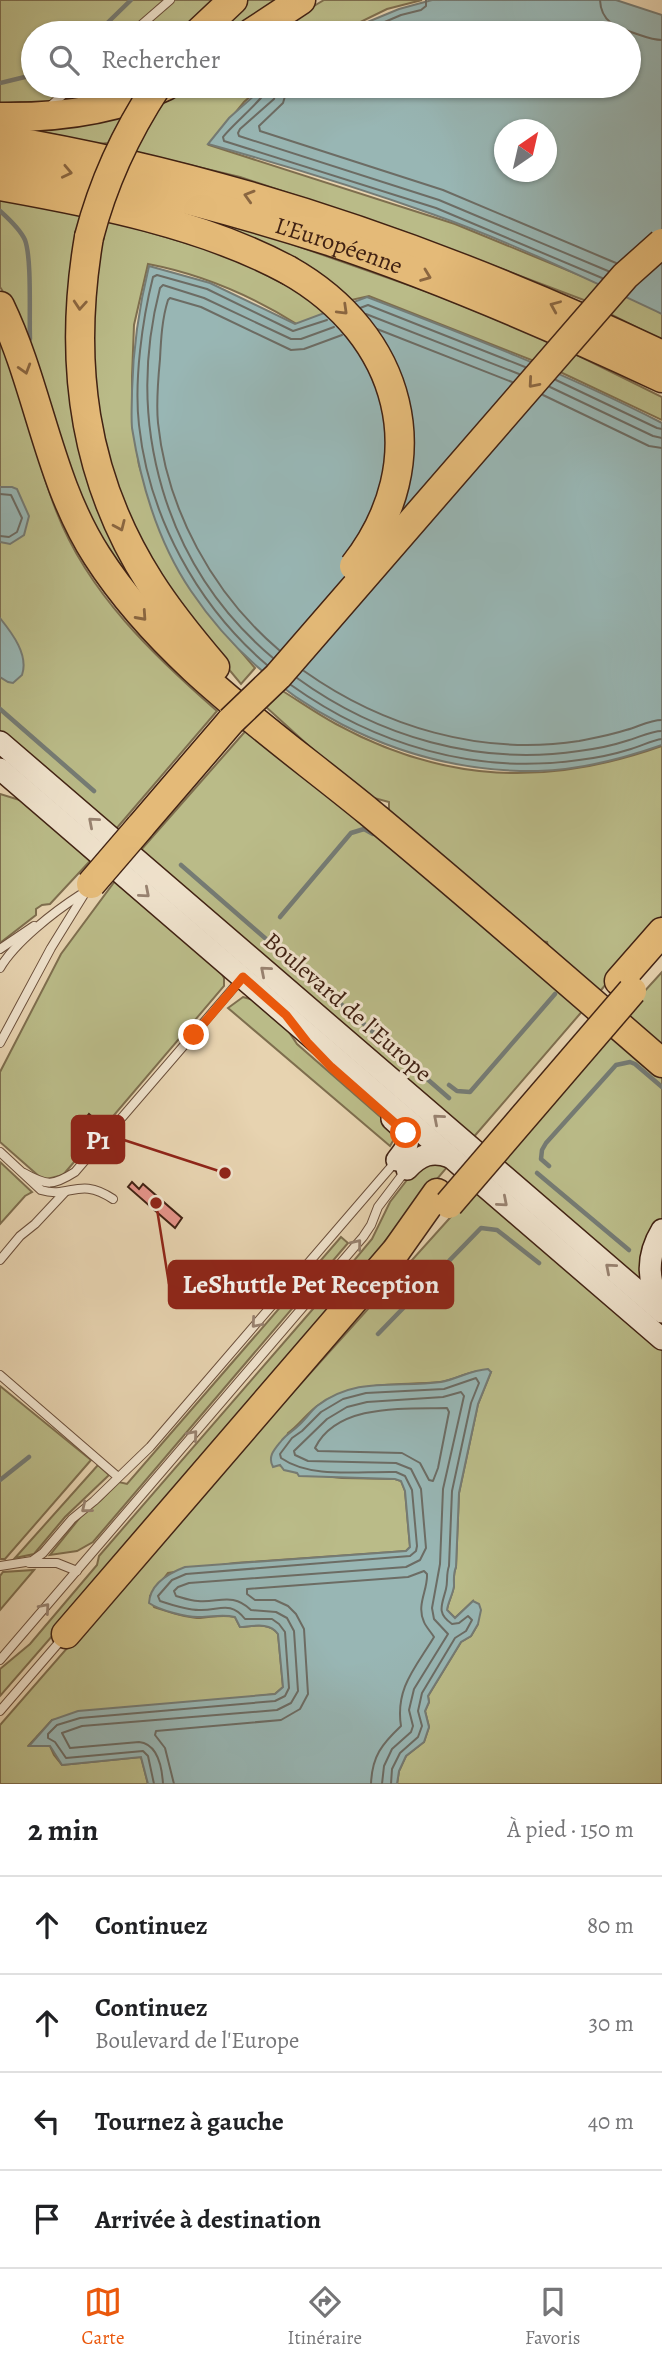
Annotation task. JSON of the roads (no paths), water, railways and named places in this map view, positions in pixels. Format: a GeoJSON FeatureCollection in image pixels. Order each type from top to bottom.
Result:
{"type":"FeatureCollection","features":[{"type":"Feature","properties":{"kind":"highway"},"geometry":{"type":"LineString","coordinates":[[211,21],[233,0]]}},
{"type":"Feature","properties":{"kind":"highway"},"geometry":{"type":"LineString","coordinates":[[269,21],[301,0]]}},
{"type":"Feature","properties":{"kind":"highway"},"geometry":{"type":"LineString","coordinates":[[0,117],[36,117],[104,108],[135,98]]}},
{"type":"Feature","properties":{"kind":"highway"},"geometry":{"type":"LineString","coordinates":[[150,98],[117,156],[103,190],[89,237],[79,311],[81,390],[96,462],[126,538],[164,603],[214,667],[248,702],[370,813]]}},
{"type":"Feature","properties":{"kind":"highway","name":"L'Européenne"},"geometry":{"type":"LineString","coordinates":[[0,139],[78,153],[180,177],[319,217],[482,276],[578,315],[662,355]]}},
{"type":"Feature","properties":{"kind":"highway","name":"L'Européenne"},"geometry":{"type":"LineString","coordinates":[[0,159],[178,197],[328,241],[499,305],[662,378]]}},
{"type":"Feature","properties":{"kind":"highway"},"geometry":{"type":"LineString","coordinates":[[0,186],[173,225],[244,249],[288,270],[309,282],[337,304],[363,331],[387,375],[396,405],[399,452],[390,499],[369,544],[349,573],[267,668],[231,722]]}},
{"type":"Feature","properties":{"kind":"highway"},"geometry":{"type":"LineString","coordinates":[[87,889],[231,722],[278,676],[625,276],[662,243]]}},
{"type":"Feature","properties":{"kind":"highway"},"geometry":{"type":"LineString","coordinates":[[0,306],[23,360],[70,506],[95,553],[125,597],[160,635],[218,689],[370,813],[662,1063]]}},
{"type":"Feature","properties":{"kind":"highway"},"geometry":{"type":"LineString","coordinates":[[66,1634],[625,986],[662,932]]}},
{"type":"Feature","properties":{"kind":"highway"},"geometry":{"type":"LineString","coordinates":[[625,986],[662,957]]}},
{"type":"Feature","properties":{"kind":"main road","name":"Boulevard de l'Europe"},"geometry":{"type":"LineString","coordinates":[[0,742],[662,1312]]}},
{"type":"Feature","properties":{"kind":"main road","name":"Boulevard de l'Europe"},"geometry":{"type":"LineString","coordinates":[[2,777],[29,794],[662,1339]]}},
{"type":"Feature","properties":{"kind":"main road"},"geometry":{"type":"LineString","coordinates":[[286,1015],[318,1055],[406,1133],[409,1144],[402,1165]]}},
{"type":"Feature","properties":{"kind":"main road"},"geometry":{"type":"LineString","coordinates":[[402,1165],[430,1153],[450,1157]]}},
{"type":"Feature","properties":{"kind":"main road"},"geometry":{"type":"LineString","coordinates":[[662,1230],[652,1250],[649,1271],[662,1312]]}},
{"type":"Feature","properties":{"kind":"lane"},"geometry":{"type":"LineString","coordinates":[[146,21],[170,0]]}},
{"type":"Feature","properties":{"kind":"lane"},"geometry":{"type":"LineString","coordinates":[[36,117],[59,98]]}},
{"type":"Feature","properties":{"kind":"lane"},"geometry":{"type":"LineString","coordinates":[[0,949],[87,889]]}},
{"type":"Feature","properties":{"kind":"lane"},"geometry":{"type":"LineString","coordinates":[[0,1043],[51,948],[87,889]]}},
{"type":"Feature","properties":{"kind":"lane"},"geometry":{"type":"LineString","coordinates":[[0,968],[54,913]]}},
{"type":"Feature","properties":{"kind":"lane"},"geometry":{"type":"LineString","coordinates":[[24,1173],[49,1184],[75,1172],[243,977]]}},
{"type":"Feature","properties":{"kind":"lane"},"geometry":{"type":"LineString","coordinates":[[0,1152],[41,1190],[48,1192],[85,1187],[99,1190],[113,1199]]}},
{"type":"Feature","properties":{"kind":"lane"},"geometry":{"type":"LineString","coordinates":[[0,1566],[32,1561],[43,1553],[72,1519],[150,1447],[402,1165]]}},
{"type":"Feature","properties":{"kind":"lane"},"geometry":{"type":"LineString","coordinates":[[0,1660],[363,1237],[402,1165]]}},
{"type":"Feature","properties":{"kind":"lane"},"geometry":{"type":"LineString","coordinates":[[0,1260],[20,1236],[69,1189]]}},
{"type":"Feature","properties":{"kind":"lane"},"geometry":{"type":"LineString","coordinates":[[0,1375],[118,1477]]}},
{"type":"Feature","properties":{"kind":"lane"},"geometry":{"type":"LineString","coordinates":[[24,1563],[57,1563],[77,1571]]}},
{"type":"Feature","properties":{"kind":"lane"},"geometry":{"type":"LineString","coordinates":[[0,1711],[66,1634]]}},
{"type":"Feature","properties":{"kind":"water"},"geometry":{"type":"Polygon","coordinates":[[[432,0],[616,0],[662,15],[662,314],[548,261],[405,204],[208,144],[229,118],[252,98],[641,98],[641,21],[370,21],[432,0]]]}},
{"type":"Feature","properties":{"kind":"water"},"geometry":{"type":"Polygon","coordinates":[[[149,266],[210,283],[295,324],[367,297],[553,372],[662,423],[662,745],[601,763],[554,770],[487,769],[437,760],[388,745],[342,724],[299,699],[258,668],[222,632],[191,591],[170,554],[146,492],[132,428],[132,414],[135,343],[149,266]]]}},
{"type":"Feature","properties":{"kind":"water"},"geometry":{"type":"Polygon","coordinates":[[[0,487],[17,489],[29,516],[24,535],[10,544],[0,542],[0,487]]]}},
{"type":"Feature","properties":{"kind":"water"},"geometry":{"type":"Polygon","coordinates":[[[0,618],[18,645],[23,660],[22,675],[13,683],[0,677],[0,618]]]}},
{"type":"Feature","properties":{"kind":"water"},"geometry":{"type":"Polygon","coordinates":[[[488,1369],[491,1372],[478,1404],[459,1493],[456,1567],[447,1610],[455,1618],[473,1601],[479,1604],[481,1610],[478,1624],[471,1636],[461,1642],[428,1696],[429,1702],[425,1711],[429,1727],[424,1742],[406,1756],[397,1784],[148,1784],[141,1757],[62,1765],[50,1746],[29,1746],[52,1720],[78,1711],[275,1694],[283,1687],[278,1634],[275,1630],[261,1626],[240,1627],[235,1617],[230,1616],[195,1617],[166,1611],[149,1603],[153,1590],[167,1576],[185,1567],[406,1551],[410,1547],[405,1491],[401,1481],[299,1476],[284,1470],[280,1465],[273,1467],[273,1453],[284,1438],[317,1406],[347,1390],[377,1385],[441,1382],[488,1369]]]}},
{"type":"Feature","properties":{"kind":"waterway"},"geometry":{"type":"LineString","coordinates":[[109,21],[131,0]]}},
{"type":"Feature","properties":{"kind":"waterway"},"geometry":{"type":"LineString","coordinates":[[0,83],[21,78]]}},
{"type":"Feature","properties":{"kind":"waterway"},"geometry":{"type":"LineString","coordinates":[[0,211],[25,240],[29,274],[30,339]]}},
{"type":"Feature","properties":{"kind":"waterway"},"geometry":{"type":"LineString","coordinates":[[0,709],[94,791]]}},
{"type":"Feature","properties":{"kind":"waterway"},"geometry":{"type":"LineString","coordinates":[[280,917],[351,833],[364,829],[373,834]]}},
{"type":"Feature","properties":{"kind":"waterway"},"geometry":{"type":"LineString","coordinates":[[181,865],[449,1098]]}},
{"type":"Feature","properties":{"kind":"waterway"},"geometry":{"type":"LineString","coordinates":[[449,1085],[457,1091],[470,1092],[555,994]]}},
{"type":"Feature","properties":{"kind":"waterway"},"geometry":{"type":"LineString","coordinates":[[549,1166],[541,1159],[546,1143],[616,1065],[630,1062],[635,1064],[662,1087]]}},
{"type":"Feature","properties":{"kind":"waterway"},"geometry":{"type":"LineString","coordinates":[[537,1173],[629,1250]]}},
{"type":"Feature","properties":{"kind":"waterway"},"geometry":{"type":"LineString","coordinates":[[378,1334],[481,1228],[497,1230],[539,1263]]}},
{"type":"Feature","properties":{"kind":"waterway"},"geometry":{"type":"LineString","coordinates":[[0,1480],[29,1457]]}},
{"type":"Feature","properties":{"kind":"place","name":"P1"},"geometry":{"type":"Point","coordinates":[225,1173]}},
{"type":"Feature","properties":{"kind":"place","name":"LeShuttle Pet Reception"},"geometry":{"type":"Point","coordinates":[156,1203]}}]}
